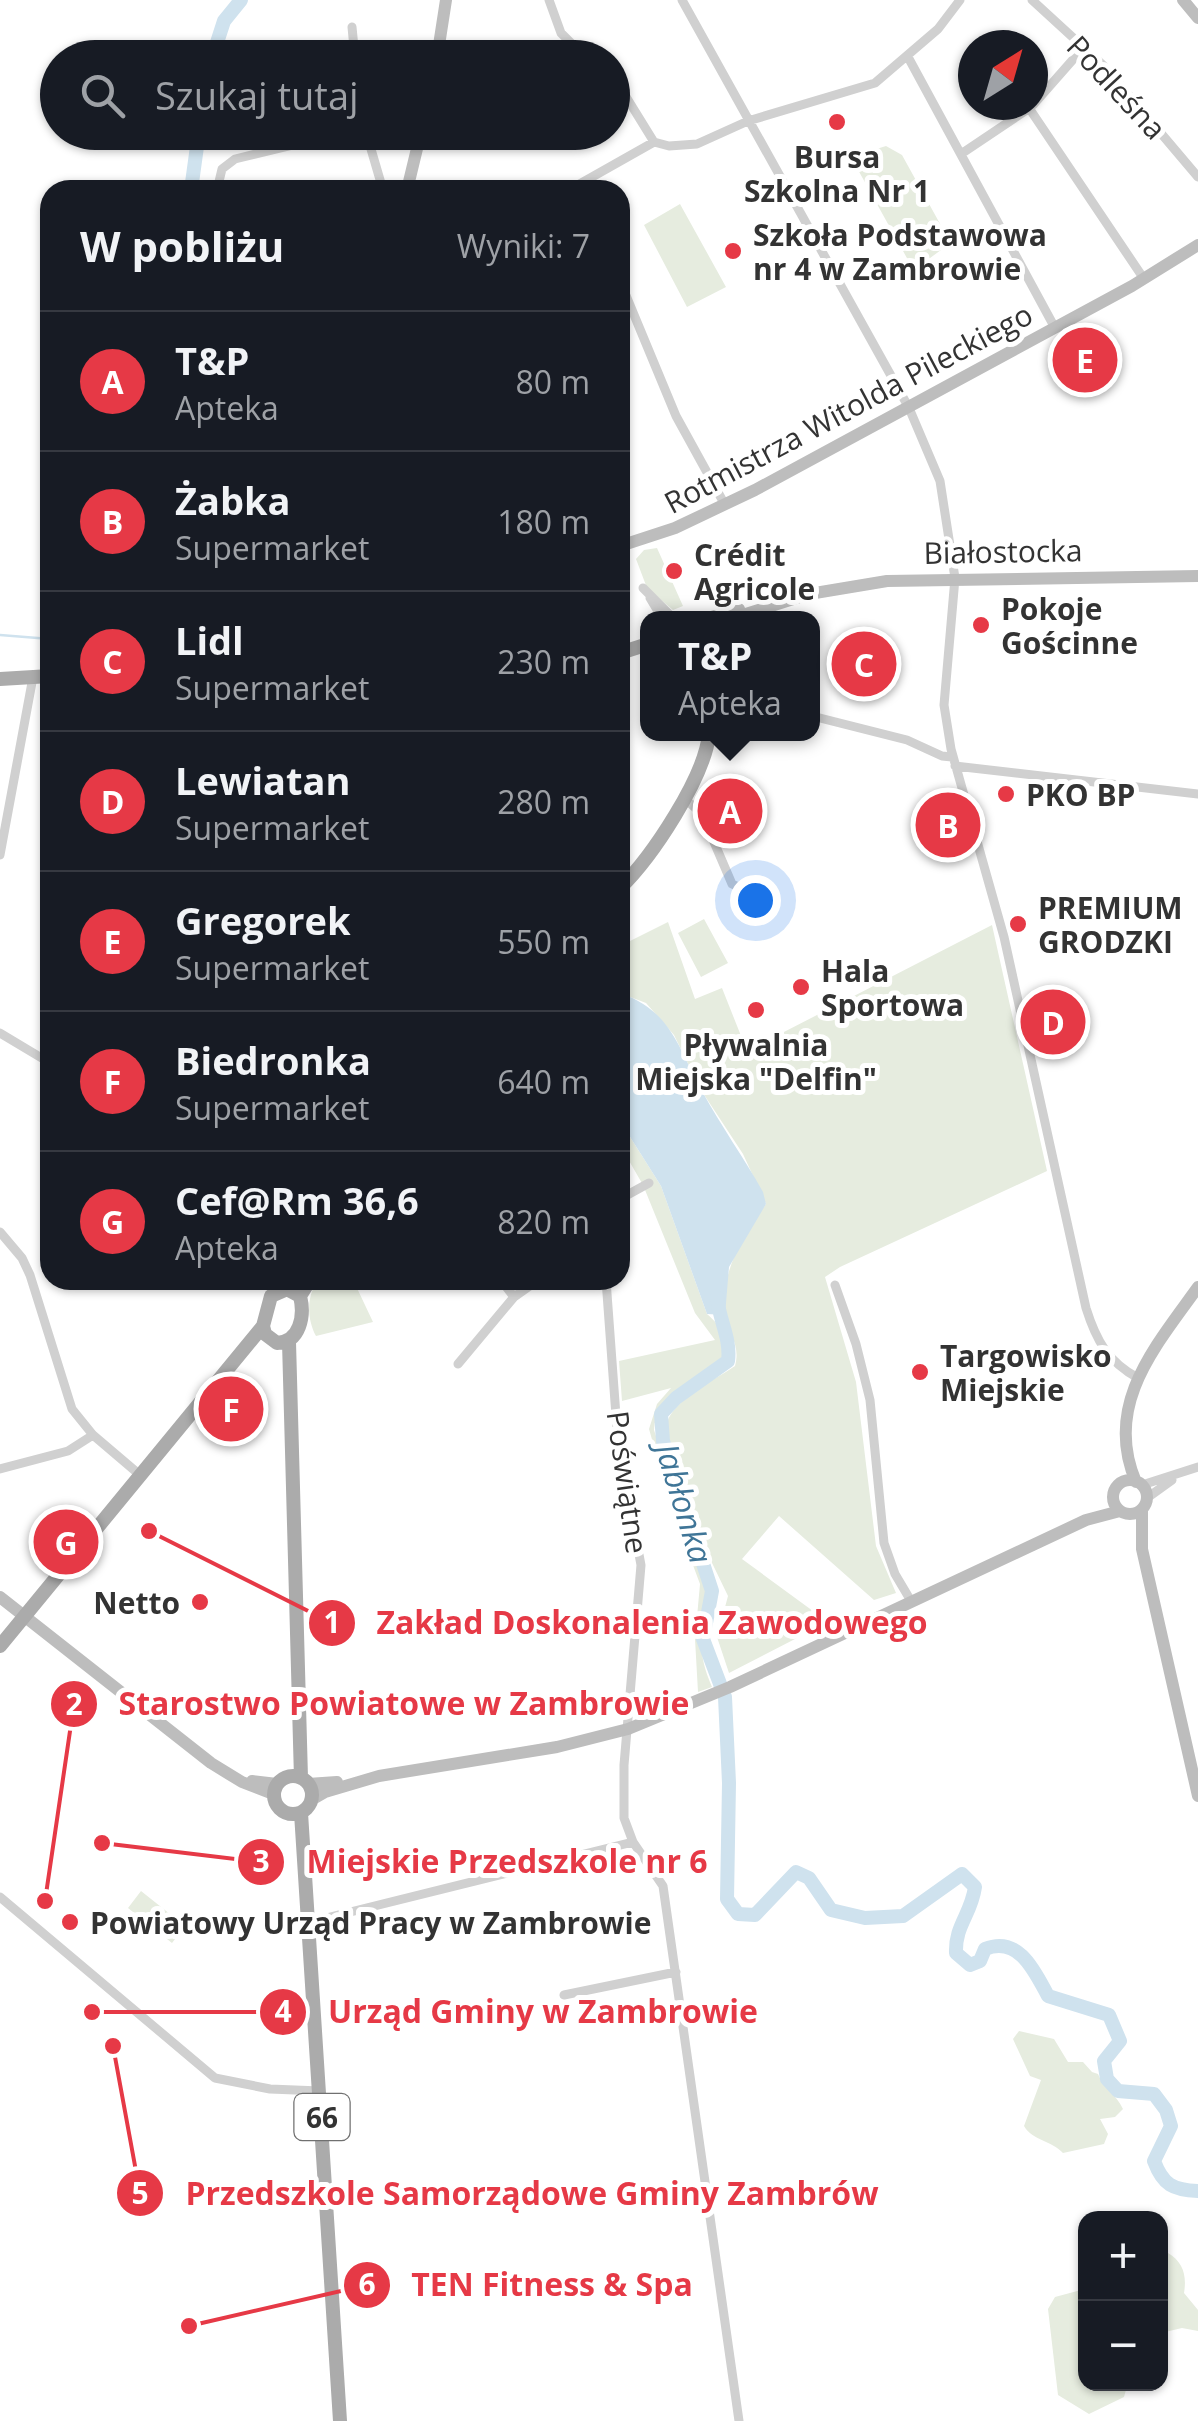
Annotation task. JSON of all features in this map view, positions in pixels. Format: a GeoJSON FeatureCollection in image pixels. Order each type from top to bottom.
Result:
{"type":"FeatureCollection","features":[{"type":"Feature","properties":{"kind":"main road"},"geometry":{"type":"LineString","coordinates":[[0,679],[40,677]]}},
{"type":"Feature","properties":{"kind":"main road"},"geometry":{"type":"LineString","coordinates":[[630,873],[682,797],[699,756],[700,741]]}},
{"type":"Feature","properties":{"kind":"main road"},"geometry":{"type":"LineString","coordinates":[[630,863],[701,772],[708,741]]}},
{"type":"Feature","properties":{"kind":"main road"},"geometry":{"type":"LineString","coordinates":[[285,1290],[275,1338],[290,1783],[276,1805],[295,1813],[312,1800],[290,1783]]}},
{"type":"Feature","properties":{"kind":"main road"},"geometry":{"type":"LineString","coordinates":[[0,1646],[206,1396],[300,1320],[286,1290]]}},
{"type":"Feature","properties":{"kind":"main road","name":"66"},"geometry":{"type":"LineString","coordinates":[[295,1813],[306,1923],[337,2421]]}},
{"type":"Feature","properties":{"kind":"street"},"geometry":{"type":"LineString","coordinates":[[440,40],[446,0]]}},
{"type":"Feature","properties":{"kind":"street"},"geometry":{"type":"LineString","coordinates":[[549,0],[561,34],[567,40]]}},
{"type":"Feature","properties":{"kind":"street"},"geometry":{"type":"LineString","coordinates":[[682,0],[910,408],[940,481],[956,578],[944,705],[954,762],[1010,963],[1086,1308],[1106,1354],[1138,1378]]}},
{"type":"Feature","properties":{"kind":"street"},"geometry":{"type":"LineString","coordinates":[[630,103],[654,142],[669,146],[697,144],[748,121],[875,83],[938,30],[960,0]]}},
{"type":"Feature","properties":{"kind":"street","name":"Podleśna"},"geometry":{"type":"LineString","coordinates":[[1032,0],[1104,66],[1198,177]]}},
{"type":"Feature","properties":{"kind":"street"},"geometry":{"type":"LineString","coordinates":[[1182,0],[1198,18]]}},
{"type":"Feature","properties":{"kind":"street"},"geometry":{"type":"LineString","coordinates":[[352,28],[353,40]]}},
{"type":"Feature","properties":{"kind":"street"},"geometry":{"type":"LineString","coordinates":[[1048,88],[1084,47]]}},
{"type":"Feature","properties":{"kind":"street"},"geometry":{"type":"LineString","coordinates":[[908,56],[1055,328]]}},
{"type":"Feature","properties":{"kind":"street"},"geometry":{"type":"LineString","coordinates":[[961,154],[1011,120]]}},
{"type":"Feature","properties":{"kind":"street"},"geometry":{"type":"LineString","coordinates":[[1041,120],[1144,279]]}},
{"type":"Feature","properties":{"kind":"street"},"geometry":{"type":"LineString","coordinates":[[587,180],[654,142]]}},
{"type":"Feature","properties":{"kind":"street"},"geometry":{"type":"LineString","coordinates":[[220,180],[222,170],[235,159],[272,150]]}},
{"type":"Feature","properties":{"kind":"street"},"geometry":{"type":"LineString","coordinates":[[371,150],[380,180]]}},
{"type":"Feature","properties":{"kind":"street"},"geometry":{"type":"LineString","coordinates":[[410,180],[417,150]]}},
{"type":"Feature","properties":{"kind":"street","name":"Rotmistrza Witolda Pileckiego"},"geometry":{"type":"LineString","coordinates":[[630,543],[725,505],[910,408],[1198,245]]}},
{"type":"Feature","properties":{"kind":"street"},"geometry":{"type":"LineString","coordinates":[[630,305],[676,416],[725,505]]}},
{"type":"Feature","properties":{"kind":"street","name":"Białostocka"},"geometry":{"type":"LineString","coordinates":[[733,611],[790,595],[871,583],[956,578],[1198,576]]}},
{"type":"Feature","properties":{"kind":"street"},"geometry":{"type":"LineString","coordinates":[[658,611],[643,588],[666,611]]}},
{"type":"Feature","properties":{"kind":"street","name":"Białostocka"},"geometry":{"type":"LineString","coordinates":[[755,611],[809,594]]}},
{"type":"Feature","properties":{"kind":"street"},"geometry":{"type":"LineString","coordinates":[[0,855],[32,677]]}},
{"type":"Feature","properties":{"kind":"street"},"geometry":{"type":"LineString","coordinates":[[820,718],[908,740],[954,762],[1198,794]]}},
{"type":"Feature","properties":{"kind":"street"},"geometry":{"type":"LineString","coordinates":[[682,797],[702,814],[732,884],[752,892]]}},
{"type":"Feature","properties":{"kind":"street"},"geometry":{"type":"LineString","coordinates":[[0,1034],[40,1056]]}},
{"type":"Feature","properties":{"kind":"street"},"geometry":{"type":"LineString","coordinates":[[630,1194],[649,1184]]}},
{"type":"Feature","properties":{"kind":"street"},"geometry":{"type":"LineString","coordinates":[[0,1232],[22,1258],[67,1400],[93,1435],[140,1476]]}},
{"type":"Feature","properties":{"kind":"street"},"geometry":{"type":"LineString","coordinates":[[836,1285],[870,1400],[884,1543],[895,1574],[911,1601]]}},
{"type":"Feature","properties":{"kind":"street"},"geometry":{"type":"LineString","coordinates":[[1198,1287],[1154,1348],[1138,1378],[1126,1419],[1124,1450],[1131,1498],[1198,1796]]}},
{"type":"Feature","properties":{"kind":"street"},"geometry":{"type":"LineString","coordinates":[[509,1290],[514,1297]]}},
{"type":"Feature","properties":{"kind":"street"},"geometry":{"type":"LineString","coordinates":[[458,1364],[524,1290]]}},
{"type":"Feature","properties":{"kind":"street","name":"Poświątne"},"geometry":{"type":"LineString","coordinates":[[607,1290],[618,1443],[641,1565],[624,1818],[633,1842],[663,1886],[739,2421]]}},
{"type":"Feature","properties":{"kind":"street"},"geometry":{"type":"LineString","coordinates":[[0,1469],[68,1451],[93,1435]]}},
{"type":"Feature","properties":{"kind":"street"},"geometry":{"type":"LineString","coordinates":[[0,1598],[226,1773],[257,1782],[290,1783],[379,1776],[557,1748],[628,1729],[716,1694],[1198,1467]]}},
{"type":"Feature","properties":{"kind":"street"},"geometry":{"type":"LineString","coordinates":[[312,1800],[325,1792],[379,1776]]}},
{"type":"Feature","properties":{"kind":"street"},"geometry":{"type":"LineString","coordinates":[[306,1923],[633,1842]]}},
{"type":"Feature","properties":{"kind":"street"},"geometry":{"type":"LineString","coordinates":[[0,1897],[208,2074],[240,2085],[317,2091]]}},
{"type":"Feature","properties":{"kind":"street"},"geometry":{"type":"LineString","coordinates":[[564,1994],[676,1972]]}},
{"type":"Feature","properties":{"kind":"shaded area"},"geometry":{"type":"Polygon","coordinates":[[[886,146],[902,155],[944,231],[941,250],[926,261],[913,260],[917,267],[913,269],[852,159],[856,156],[861,164],[870,151],[886,146]]]}},
{"type":"Feature","properties":{"kind":"shaded area"},"geometry":{"type":"Polygon","coordinates":[[[680,204],[726,287],[687,307],[644,225],[680,204]]]}},
{"type":"Feature","properties":{"kind":"shaded area"},"geometry":{"type":"Polygon","coordinates":[[[657,548],[683,606],[673,610],[647,588],[636,559],[644,550],[657,548]]]}},
{"type":"Feature","properties":{"kind":"shaded area"},"geometry":{"type":"Polygon","coordinates":[[[704,919],[728,963],[701,977],[678,933],[704,919]]]}},
{"type":"Feature","properties":{"kind":"shaded area"},"geometry":{"type":"Polygon","coordinates":[[[668,922],[695,999],[722,988],[747,1051],[992,925],[1047,1171],[825,1277],[856,1382],[876,1546],[896,1593],[874,1600],[779,1516],[742,1559],[828,1622],[729,1673],[717,1637],[728,1596],[699,1536],[665,1433],[667,1422],[681,1402],[735,1366],[735,1345],[725,1313],[726,1283],[742,1242],[766,1204],[743,1154],[701,1090],[674,1035],[646,1003],[630,997],[630,941],[668,922]]]}},
{"type":"Feature","properties":{"kind":"shaded area"},"geometry":{"type":"Polygon","coordinates":[[[630,1137],[661,1186],[707,1314],[720,1329],[724,1346],[725,1360],[671,1397],[656,1418],[654,1430],[706,1591],[702,1649],[712,1687],[698,1692],[695,1639],[700,1584],[671,1506],[649,1429],[657,1404],[671,1388],[622,1401],[619,1361],[715,1340],[695,1313],[630,1162],[630,1137]]]}},
{"type":"Feature","properties":{"kind":"shaded area"},"geometry":{"type":"Polygon","coordinates":[[[313,1290],[358,1290],[373,1322],[316,1336],[309,1308],[313,1290]]]}},
{"type":"Feature","properties":{"kind":"shaded area"},"geometry":{"type":"Polygon","coordinates":[[[141,1891],[185,1926],[172,1943],[128,1908],[141,1891]]]}},
{"type":"Feature","properties":{"kind":"shaded area"},"geometry":{"type":"Polygon","coordinates":[[[1019,2031],[1054,2039],[1068,2062],[1083,2062],[1117,2099],[1123,2109],[1115,2117],[1100,2119],[1108,2134],[1104,2144],[1063,2153],[1024,2126],[1041,2080],[1030,2076],[1013,2039],[1019,2031]]]}},
{"type":"Feature","properties":{"kind":"shaded area"},"geometry":{"type":"Polygon","coordinates":[[[1168,2253],[1183,2270],[1184,2293],[1198,2310],[1198,2331],[1182,2328],[1168,2331],[1168,2253]]]}},
{"type":"Feature","properties":{"kind":"shaded area"},"geometry":{"type":"Polygon","coordinates":[[[1078,2291],[1078,2391],[1126,2391],[1124,2397],[1089,2414],[1058,2395],[1048,2309],[1055,2297],[1078,2291]]]}},
{"type":"Feature","properties":{"kind":"water"},"geometry":{"type":"Polygon","coordinates":[[[630,998],[651,1010],[672,1033],[709,1104],[763,1192],[766,1204],[729,1267],[725,1315],[707,1314],[661,1186],[630,1137],[630,998]]]}},
{"type":"Feature","properties":{"kind":"waterway","name":"Jabłonka"},"geometry":{"type":"LineString","coordinates":[[218,40],[224,21],[241,0]]}},
{"type":"Feature","properties":{"kind":"waterway","name":"Jabłonka"},"geometry":{"type":"LineString","coordinates":[[192,180],[197,150]]}},
{"type":"Feature","properties":{"kind":"waterway"},"geometry":{"type":"LineString","coordinates":[[0,635],[40,638]]}},
{"type":"Feature","properties":{"kind":"waterway","name":"Jabłonka"},"geometry":{"type":"LineString","coordinates":[[717,1297],[728,1361],[676,1398],[661,1414],[663,1441],[712,1591],[703,1639],[725,1697],[729,1783],[727,1899],[738,1914],[755,1915],[796,1872],[809,1878],[831,1910],[865,1918],[903,1916],[962,1874],[975,1887],[958,1935],[956,1953],[970,1965],[980,1961],[985,1949],[1007,1947],[1024,1958],[1048,1996],[1109,2015],[1120,2041],[1104,2061],[1107,2079],[1118,2091],[1154,2094],[1166,2110],[1171,2126],[1154,2161],[1157,2169],[1170,2185],[1198,2191]]}},
{"type":"Feature","properties":{"kind":"place","name":"Bursa Szkolna Nr 1"},"geometry":{"type":"Point","coordinates":[837,122]}},
{"type":"Feature","properties":{"kind":"place","name":"Szkoła Podstawowa nr 4 w Zambrowie"},"geometry":{"type":"Point","coordinates":[733,251]}},
{"type":"Feature","properties":{"kind":"place","name":"Gregorek"},"geometry":{"type":"Point","coordinates":[1085,360]}},
{"type":"Feature","properties":{"kind":"place","name":"Crédit Agricole"},"geometry":{"type":"Point","coordinates":[674,571]}},
{"type":"Feature","properties":{"kind":"place","name":"Pokoje Gościnne"},"geometry":{"type":"Point","coordinates":[981,625]}},
{"type":"Feature","properties":{"kind":"place","name":"Lidl"},"geometry":{"type":"Point","coordinates":[864,664]}},
{"type":"Feature","properties":{"kind":"place","name":"PKO BP"},"geometry":{"type":"Point","coordinates":[1006,794]}},
{"type":"Feature","properties":{"kind":"place","name":"T&P"},"geometry":{"type":"Point","coordinates":[730,811]}},
{"type":"Feature","properties":{"kind":"place","name":"Żabka"},"geometry":{"type":"Point","coordinates":[948,825]}},
{"type":"Feature","properties":{"kind":"place","name":"PREMIUM GRODZKI"},"geometry":{"type":"Point","coordinates":[1018,924]}},
{"type":"Feature","properties":{"kind":"place","name":"Hala Sportowa"},"geometry":{"type":"Point","coordinates":[801,987]}},
{"type":"Feature","properties":{"kind":"place","name":"Pływalnia Miejska \"Delfin\""},"geometry":{"type":"Point","coordinates":[756,1010]}},
{"type":"Feature","properties":{"kind":"place","name":"Lewiatan"},"geometry":{"type":"Point","coordinates":[1053,1022]}},
{"type":"Feature","properties":{"kind":"place","name":"Targowisko Miejskie"},"geometry":{"type":"Point","coordinates":[920,1372]}},
{"type":"Feature","properties":{"kind":"place","name":"Biedronka"},"geometry":{"type":"Point","coordinates":[231,1409]}},
{"type":"Feature","properties":{"kind":"place","name":"Zakład Doskonalenia Zawodowego"},"geometry":{"type":"Point","coordinates":[149,1531]}},
{"type":"Feature","properties":{"kind":"place","name":"Cef@Rm 36,6"},"geometry":{"type":"Point","coordinates":[66,1542]}},
{"type":"Feature","properties":{"kind":"place","name":"Netto"},"geometry":{"type":"Point","coordinates":[200,1602]}},
{"type":"Feature","properties":{"kind":"place","name":"Miejskie Przedszkole nr 6"},"geometry":{"type":"Point","coordinates":[102,1843]}},
{"type":"Feature","properties":{"kind":"place","name":"Starostwo Powiatowe w Zambrowie"},"geometry":{"type":"Point","coordinates":[45,1901]}},
{"type":"Feature","properties":{"kind":"place","name":"Powiatowy Urząd Pracy w Zambrowie"},"geometry":{"type":"Point","coordinates":[70,1922]}},
{"type":"Feature","properties":{"kind":"place","name":"Urząd Gminy w Zambrowie"},"geometry":{"type":"Point","coordinates":[92,2012]}},
{"type":"Feature","properties":{"kind":"place","name":"Przedszkole Samorządowe Gminy Zambrów"},"geometry":{"type":"Point","coordinates":[113,2046]}},
{"type":"Feature","properties":{"kind":"place","name":"TEN Fitness & Spa"},"geometry":{"type":"Point","coordinates":[189,2326]}}]}
